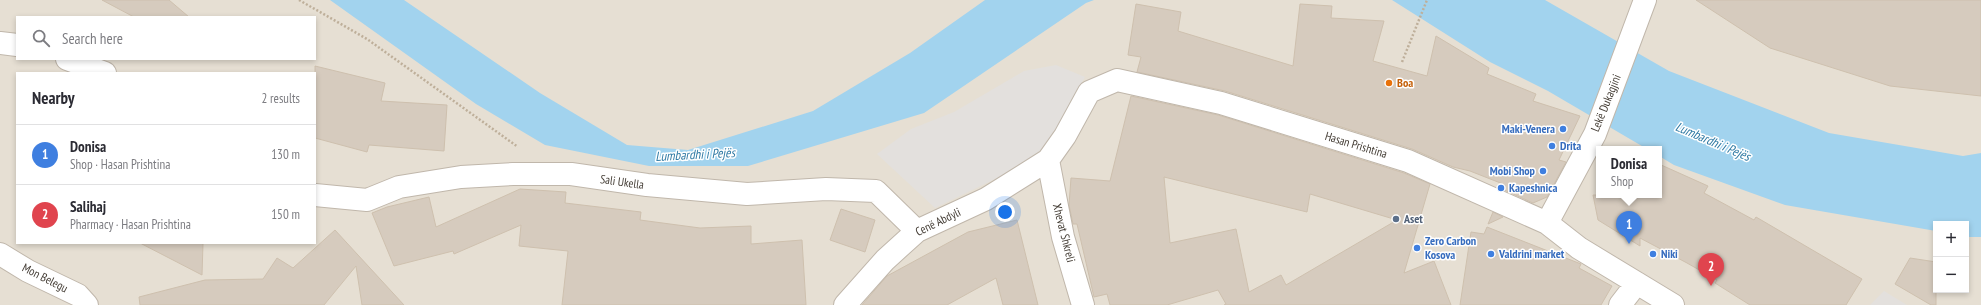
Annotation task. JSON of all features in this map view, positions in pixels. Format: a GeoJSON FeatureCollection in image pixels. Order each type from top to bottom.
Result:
{"type":"FeatureCollection","features":[{"type":"Feature","properties":{"kind":"street","name":"Lekë Dukagjini"},"geometry":{"type":"LineString","coordinates":[[1547,223],[1595,134],[1645,0]]}},
{"type":"Feature","properties":{"kind":"street"},"geometry":{"type":"LineString","coordinates":[[0,43],[16,45]]}},
{"type":"Feature","properties":{"kind":"street"},"geometry":{"type":"LineString","coordinates":[[70,60],[102,72]]}},
{"type":"Feature","properties":{"kind":"street","name":"Hasan Prishtina"},"geometry":{"type":"LineString","coordinates":[[1048,160],[1065,136],[1089,92],[1117,80],[1221,103],[1408,161],[1547,223],[1579,248],[1673,305]]}},
{"type":"Feature","properties":{"kind":"street","name":"Cenë Abdyli"},"geometry":{"type":"LineString","coordinates":[[845,305],[885,260],[916,231],[986,200],[1048,160]]}},
{"type":"Feature","properties":{"kind":"street","name":"Xhevat Shkreli"},"geometry":{"type":"LineString","coordinates":[[1048,160],[1064,237],[1083,305]]}},
{"type":"Feature","properties":{"kind":"street","name":"Sali Ukella"},"geometry":{"type":"LineString","coordinates":[[316,195],[367,200],[399,187],[461,177],[513,174],[571,174],[647,185],[747,194],[826,189],[876,191],[916,231]]}},
{"type":"Feature","properties":{"kind":"street","name":"Mon Belegu"},"geometry":{"type":"LineString","coordinates":[[0,254],[28,271],[78,295],[87,305]]}},
{"type":"Feature","properties":{"kind":"street"},"geometry":{"type":"LineString","coordinates":[[1620,305],[1637,283]]}},
{"type":"Feature","properties":{"kind":"path"},"geometry":{"type":"LineString","coordinates":[[299,0],[367,40],[555,174]]}},
{"type":"Feature","properties":{"kind":"path"},"geometry":{"type":"LineString","coordinates":[[1402,62],[1427,0]]}},
{"type":"Feature","properties":{"kind":"shaded area"},"geometry":{"type":"Polygon","coordinates":[[[0,0],[1981,0],[1981,305],[0,305],[0,0]]]}},
{"type":"Feature","properties":{"kind":"shaded area"},"geometry":{"type":"Polygon","coordinates":[[[1056,65],[1085,77],[1048,145],[1020,167],[935,208],[877,154],[911,129],[954,112],[1024,71],[1056,65]]]}},
{"type":"Feature","properties":{"kind":"shaded area"},"geometry":{"type":"Polygon","coordinates":[[[1884,291],[1907,305],[1870,305],[1884,291]]]}},
{"type":"Feature","properties":{"kind":"water","name":"Lumbardhi i Pejës"},"geometry":{"type":"Polygon","coordinates":[[[330,0],[404,0],[540,93],[627,145],[688,150],[813,111],[910,53],[985,0],[1094,0],[1086,3],[924,113],[748,166],[649,166],[545,145],[476,104],[330,0]]]}},
{"type":"Feature","properties":{"kind":"water","name":"Lumbardhi i Pejës"},"geometry":{"type":"Polygon","coordinates":[[[1392,0],[1545,0],[1669,71],[1829,133],[1963,156],[1981,153],[1981,237],[1969,237],[1969,221],[1933,221],[1933,230],[1785,205],[1674,165],[1662,158],[1662,146],[1642,146],[1548,91],[1490,62],[1392,0]]]}},
{"type":"Feature","properties":{"kind":"building"},"geometry":{"type":"Polygon","coordinates":[[[102,0],[169,0],[188,16],[132,16],[102,0]]]}},
{"type":"Feature","properties":{"kind":"building"},"geometry":{"type":"Polygon","coordinates":[[[1696,0],[1981,0],[1981,96],[1890,86],[1770,48],[1696,0]]]}},
{"type":"Feature","properties":{"kind":"building"},"geometry":{"type":"Polygon","coordinates":[[[1136,4],[1181,12],[1178,31],[1293,66],[1300,4],[1332,6],[1331,18],[1384,21],[1373,61],[1427,76],[1436,36],[1489,68],[1487,74],[1536,94],[1533,101],[1580,116],[1559,160],[1566,162],[1547,197],[1533,203],[1502,189],[1503,184],[1470,171],[1453,167],[1412,149],[1225,91],[1137,72],[1141,57],[1128,55],[1136,4]]]}},
{"type":"Feature","properties":{"kind":"building"},"geometry":{"type":"Polygon","coordinates":[[[315,66],[385,83],[381,101],[447,105],[444,151],[369,145],[367,152],[316,138],[315,66]]]}},
{"type":"Feature","properties":{"kind":"building"},"geometry":{"type":"Polygon","coordinates":[[[1131,96],[1218,115],[1404,173],[1430,184],[1404,273],[1434,261],[1451,305],[1224,305],[1226,304],[1218,290],[1167,305],[1110,305],[1107,294],[1094,297],[1077,224],[1073,224],[1069,205],[1071,178],[1110,181],[1131,96]],[[1164,177],[1170,243],[1236,229],[1249,292],[1281,275],[1286,285],[1397,220],[1310,194],[1307,212],[1164,177]]]}},
{"type":"Feature","properties":{"kind":"building"},"geometry":{"type":"Polygon","coordinates":[[[1662,165],[1708,186],[1704,193],[1754,220],[1756,217],[1862,279],[1846,305],[1750,305],[1715,283],[1717,280],[1687,263],[1640,238],[1640,246],[1598,220],[1593,195],[1596,195],[1596,198],[1662,198],[1662,165]]]}},
{"type":"Feature","properties":{"kind":"building"},"geometry":{"type":"Polygon","coordinates":[[[520,189],[566,192],[565,203],[641,212],[640,220],[700,228],[751,226],[751,244],[802,240],[806,305],[562,305],[568,251],[519,246],[521,225],[454,254],[453,251],[394,266],[372,213],[387,207],[429,197],[436,227],[520,189]]]}},
{"type":"Feature","properties":{"kind":"building"},"geometry":{"type":"Polygon","coordinates":[[[841,209],[875,220],[865,252],[830,240],[841,209]]]}},
{"type":"Feature","properties":{"kind":"building"},"geometry":{"type":"Polygon","coordinates":[[[1493,212],[1503,217],[1488,224],[1493,212]]]}},
{"type":"Feature","properties":{"kind":"building"},"geometry":{"type":"Polygon","coordinates":[[[1017,220],[1038,305],[1003,305],[996,278],[947,305],[862,305],[887,276],[968,232],[1017,220]]]}},
{"type":"Feature","properties":{"kind":"building"},"geometry":{"type":"Polygon","coordinates":[[[1487,227],[1581,264],[1579,268],[1612,286],[1601,305],[1460,305],[1471,232],[1484,234],[1487,227]]]}},
{"type":"Feature","properties":{"kind":"building"},"geometry":{"type":"Polygon","coordinates":[[[335,230],[404,305],[362,305],[356,266],[324,305],[140,305],[139,297],[205,280],[263,279],[277,258],[293,268],[335,230]]]}},
{"type":"Feature","properties":{"kind":"building"},"geometry":{"type":"Polygon","coordinates":[[[142,244],[203,244],[202,275],[142,244]]]}},
{"type":"Feature","properties":{"kind":"building"},"geometry":{"type":"Polygon","coordinates":[[[1910,258],[1933,262],[1933,293],[1936,293],[1936,305],[1931,305],[1895,284],[1910,258]]]}},
{"type":"Feature","properties":{"kind":"place","name":"Boa"},"geometry":{"type":"Point","coordinates":[1389,83]}},
{"type":"Feature","properties":{"kind":"place","name":"Maki-Venera"},"geometry":{"type":"Point","coordinates":[1563,129]}},
{"type":"Feature","properties":{"kind":"place","name":"Drita"},"geometry":{"type":"Point","coordinates":[1552,146]}},
{"type":"Feature","properties":{"kind":"place","name":"Mobi Shop"},"geometry":{"type":"Point","coordinates":[1543,171]}},
{"type":"Feature","properties":{"kind":"place","name":"Kapeshnica"},"geometry":{"type":"Point","coordinates":[1501,188]}},
{"type":"Feature","properties":{"kind":"place","name":"Aset"},"geometry":{"type":"Point","coordinates":[1396,219]}},
{"type":"Feature","properties":{"kind":"place","name":"Donisa"},"geometry":{"type":"Point","coordinates":[1629,244]}},
{"type":"Feature","properties":{"kind":"place","name":"Zero Carbon Kosova"},"geometry":{"type":"Point","coordinates":[1417,248]}},
{"type":"Feature","properties":{"kind":"place","name":"Valdrini market"},"geometry":{"type":"Point","coordinates":[1491,254]}},
{"type":"Feature","properties":{"kind":"place","name":"Niki"},"geometry":{"type":"Point","coordinates":[1653,254]}},
{"type":"Feature","properties":{"kind":"place","name":"Salihaj"},"geometry":{"type":"Point","coordinates":[1711,286]}}]}
